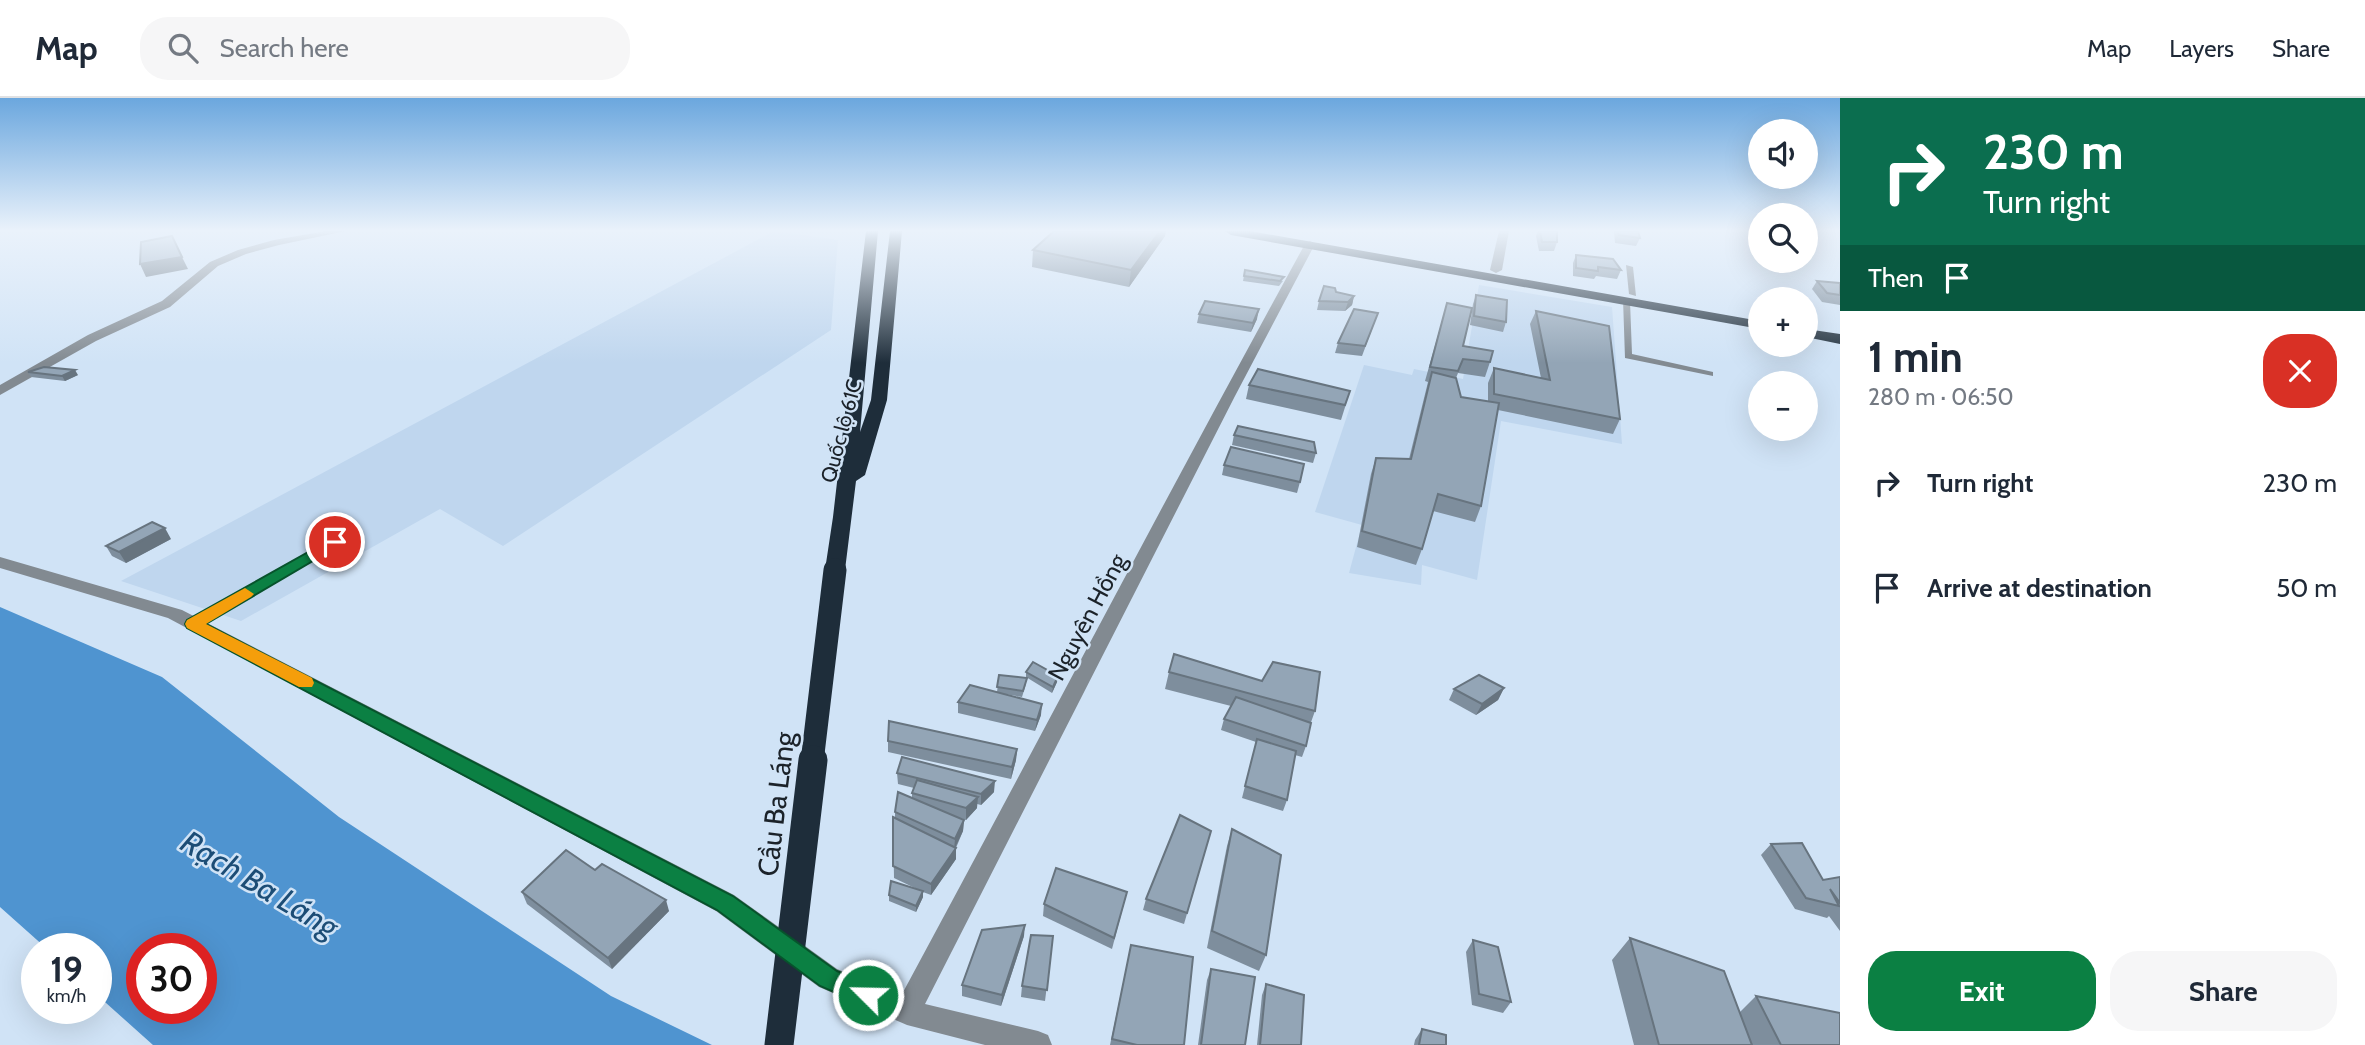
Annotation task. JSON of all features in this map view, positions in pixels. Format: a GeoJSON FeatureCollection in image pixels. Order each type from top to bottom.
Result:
{"type":"FeatureCollection","features":[{"type":"Feature","properties":{"kind":"highway","name":"Quốc lộ 61C"},"geometry":{"type":"LineString","coordinates":[[835,570],[843,517],[866,275]]}},
{"type":"Feature","properties":{"kind":"highway","name":"Quốc lộ 61C"},"geometry":{"type":"LineString","coordinates":[[843,517],[879,400],[892,275]]}},
{"type":"Feature","properties":{"kind":"highway"},"geometry":{"type":"LineString","coordinates":[[1498,275],[1748,315]]}},
{"type":"Feature","properties":{"kind":"highway"},"geometry":{"type":"LineString","coordinates":[[1522,275],[1748,322]]}},
{"type":"Feature","properties":{"kind":"highway"},"geometry":{"type":"LineString","coordinates":[[1818,327],[1840,331]]}},
{"type":"Feature","properties":{"kind":"highway"},"geometry":{"type":"LineString","coordinates":[[1818,335],[1840,339]]}},
{"type":"Feature","properties":{"kind":"highway","name":"Cầu Ba Láng"},"geometry":{"type":"LineString","coordinates":[[779,1045],[835,570]]}},
{"type":"Feature","properties":{"kind":"street"},"geometry":{"type":"LineString","coordinates":[[0,391],[92,338],[166,304],[201,275]]}},
{"type":"Feature","properties":{"kind":"street","name":"Nguyên Hồng"},"geometry":{"type":"LineString","coordinates":[[907,1012],[1293,275]]}},
{"type":"Feature","properties":{"kind":"street"},"geometry":{"type":"LineString","coordinates":[[0,562],[175,614],[725,903],[828,978],[907,1012],[1038,1045]]}},
{"type":"Feature","properties":{"kind":"lane"},"geometry":{"type":"LineString","coordinates":[[1629,275],[1628,356],[1710,374]]}},
{"type":"Feature","properties":{"kind":"lane"},"geometry":{"type":"LineString","coordinates":[[193,624],[335,542]]}},
{"type":"Feature","properties":{"kind":"shaded area"},"geometry":{"type":"Polygon","coordinates":[[[692,275],[835,275],[831,330],[503,546],[440,509],[241,621],[121,581],[692,275]]]}},
{"type":"Feature","properties":{"kind":"shaded area"},"geometry":{"type":"Polygon","coordinates":[[[1479,285],[1612,307],[1622,444],[1501,421],[1477,580],[1422,565],[1421,585],[1349,573],[1362,525],[1315,512],[1364,365],[1412,375],[1414,369],[1463,379],[1479,285]]]}},
{"type":"Feature","properties":{"kind":"water","name":"Rạch Ba Láng"},"geometry":{"type":"Polygon","coordinates":[[[0,607],[162,677],[339,817],[611,996],[712,1045],[153,1045],[130,1024],[217,1024],[217,933],[126,933],[126,1021],[112,1008],[112,933],[29,933],[0,907],[0,607]]]}},
{"type":"Feature","properties":{"kind":"building"},"geometry":{"type":"Polygon","coordinates":[[[1274,275],[1284,277],[1280,281],[1244,276],[1274,275]]]}},
{"type":"Feature","properties":{"kind":"building"},"geometry":{"type":"Polygon","coordinates":[[[1817,281],[1840,283],[1840,295],[1827,293],[1817,281]]]}},
{"type":"Feature","properties":{"kind":"building"},"geometry":{"type":"Polygon","coordinates":[[[1324,286],[1354,296],[1348,302],[1319,301],[1324,286]]]}},
{"type":"Feature","properties":{"kind":"building"},"geometry":{"type":"Polygon","coordinates":[[[1476,295],[1507,300],[1506,322],[1474,316],[1476,295]]]}},
{"type":"Feature","properties":{"kind":"building"},"geometry":{"type":"Polygon","coordinates":[[[1205,301],[1259,309],[1253,323],[1199,314],[1205,301]]]}},
{"type":"Feature","properties":{"kind":"building"},"geometry":{"type":"Polygon","coordinates":[[[1447,303],[1472,308],[1463,346],[1493,351],[1490,362],[1463,359],[1458,371],[1430,367],[1447,303]]]}},
{"type":"Feature","properties":{"kind":"building"},"geometry":{"type":"Polygon","coordinates":[[[1354,309],[1378,313],[1365,346],[1338,343],[1354,309]]]}},
{"type":"Feature","properties":{"kind":"building"},"geometry":{"type":"Polygon","coordinates":[[[1536,311],[1609,326],[1620,419],[1494,394],[1494,368],[1550,380],[1536,311]]]}},
{"type":"Feature","properties":{"kind":"building"},"geometry":{"type":"Polygon","coordinates":[[[44,367],[75,370],[62,376],[28,372],[44,367]]]}},
{"type":"Feature","properties":{"kind":"building"},"geometry":{"type":"Polygon","coordinates":[[[1258,369],[1350,391],[1345,405],[1249,385],[1258,369]]]}},
{"type":"Feature","properties":{"kind":"building"},"geometry":{"type":"Polygon","coordinates":[[[1432,372],[1456,378],[1461,397],[1499,403],[1481,506],[1438,494],[1422,549],[1362,531],[1376,458],[1411,459],[1432,372]]]}},
{"type":"Feature","properties":{"kind":"building"},"geometry":{"type":"Polygon","coordinates":[[[1238,426],[1314,442],[1316,453],[1234,435],[1238,426]]]}},
{"type":"Feature","properties":{"kind":"building"},"geometry":{"type":"Polygon","coordinates":[[[1231,447],[1304,464],[1300,482],[1224,465],[1231,447]]]}},
{"type":"Feature","properties":{"kind":"building"},"geometry":{"type":"Polygon","coordinates":[[[152,522],[165,528],[119,552],[106,546],[152,522]]]}},
{"type":"Feature","properties":{"kind":"building"},"geometry":{"type":"Polygon","coordinates":[[[1174,654],[1262,681],[1273,662],[1320,672],[1315,711],[1169,672],[1174,654]]]}},
{"type":"Feature","properties":{"kind":"building"},"geometry":{"type":"Polygon","coordinates":[[[1033,662],[1058,676],[1053,687],[1026,672],[1033,662]]]}},
{"type":"Feature","properties":{"kind":"building"},"geometry":{"type":"Polygon","coordinates":[[[999,675],[1027,678],[1023,691],[997,687],[999,675]]]}},
{"type":"Feature","properties":{"kind":"building"},"geometry":{"type":"Polygon","coordinates":[[[1479,675],[1504,688],[1482,704],[1454,689],[1479,675]]]}},
{"type":"Feature","properties":{"kind":"building"},"geometry":{"type":"Polygon","coordinates":[[[970,685],[1042,704],[1037,720],[958,702],[970,685]]]}},
{"type":"Feature","properties":{"kind":"building"},"geometry":{"type":"Polygon","coordinates":[[[1236,697],[1311,723],[1306,746],[1224,719],[1236,697]]]}},
{"type":"Feature","properties":{"kind":"building"},"geometry":{"type":"Polygon","coordinates":[[[889,721],[1017,749],[1012,767],[888,741],[889,721]]]}},
{"type":"Feature","properties":{"kind":"building"},"geometry":{"type":"Polygon","coordinates":[[[1257,739],[1296,751],[1287,800],[1245,786],[1257,739]]]}},
{"type":"Feature","properties":{"kind":"building"},"geometry":{"type":"Polygon","coordinates":[[[902,757],[995,781],[981,794],[897,773],[902,757]]]}},
{"type":"Feature","properties":{"kind":"building"},"geometry":{"type":"Polygon","coordinates":[[[917,780],[978,797],[966,808],[912,793],[917,780]]]}},
{"type":"Feature","properties":{"kind":"building"},"geometry":{"type":"Polygon","coordinates":[[[898,792],[964,820],[955,839],[895,812],[898,792]]]}},
{"type":"Feature","properties":{"kind":"building"},"geometry":{"type":"Polygon","coordinates":[[[1180,815],[1211,831],[1187,913],[1146,899],[1180,815]]]}},
{"type":"Feature","properties":{"kind":"building"},"geometry":{"type":"Polygon","coordinates":[[[893,817],[956,848],[931,884],[893,866],[893,817]]]}},
{"type":"Feature","properties":{"kind":"building"},"geometry":{"type":"Polygon","coordinates":[[[1232,829],[1281,855],[1266,955],[1212,931],[1232,829]]]}},
{"type":"Feature","properties":{"kind":"building"},"geometry":{"type":"Polygon","coordinates":[[[1802,843],[1823,880],[1840,877],[1840,903],[1830,889],[1839,906],[1806,898],[1771,844],[1802,843]]]}},
{"type":"Feature","properties":{"kind":"building"},"geometry":{"type":"Polygon","coordinates":[[[566,850],[595,870],[602,864],[666,900],[608,958],[522,892],[566,850]]]}},
{"type":"Feature","properties":{"kind":"building"},"geometry":{"type":"Polygon","coordinates":[[[1056,868],[1127,892],[1114,938],[1044,904],[1056,868]]]}},
{"type":"Feature","properties":{"kind":"building"},"geometry":{"type":"Polygon","coordinates":[[[891,881],[923,891],[916,906],[889,895],[891,881]]]}},
{"type":"Feature","properties":{"kind":"building"},"geometry":{"type":"Polygon","coordinates":[[[1025,925],[1002,995],[962,985],[982,930],[1025,925]]]}},
{"type":"Feature","properties":{"kind":"building"},"geometry":{"type":"Polygon","coordinates":[[[1031,935],[1053,936],[1047,990],[1022,986],[1031,935]]]}},
{"type":"Feature","properties":{"kind":"building"},"geometry":{"type":"Polygon","coordinates":[[[1630,938],[1724,971],[1752,1045],[1659,1045],[1630,938]]]}},
{"type":"Feature","properties":{"kind":"building"},"geometry":{"type":"Polygon","coordinates":[[[1473,940],[1498,947],[1511,1002],[1479,994],[1473,940]]]}},
{"type":"Feature","properties":{"kind":"building"},"geometry":{"type":"Polygon","coordinates":[[[1131,945],[1193,957],[1184,1045],[1137,1045],[1112,1039],[1131,945]]]}},
{"type":"Feature","properties":{"kind":"building"},"geometry":{"type":"Polygon","coordinates":[[[1211,969],[1255,977],[1245,1045],[1201,1045],[1211,969]]]}},
{"type":"Feature","properties":{"kind":"building"},"geometry":{"type":"Polygon","coordinates":[[[1266,984],[1304,995],[1301,1045],[1260,1045],[1266,984]]]}},
{"type":"Feature","properties":{"kind":"building"},"geometry":{"type":"Polygon","coordinates":[[[1756,996],[1840,1013],[1840,1045],[1781,1045],[1756,996]]]}},
{"type":"Feature","properties":{"kind":"building"},"geometry":{"type":"Polygon","coordinates":[[[1422,1029],[1446,1035],[1446,1045],[1419,1045],[1422,1029]]]}},
{"type":"Feature","properties":{"kind":"slow traffic"},"geometry":{"type":"LineString","coordinates":[[245,594],[193,624],[305,683]]}},
{"type":"Feature","properties":{"kind":"route"},"geometry":{"type":"LineString","coordinates":[[335,542],[193,624],[725,903],[828,978],[868,995]]}}]}
